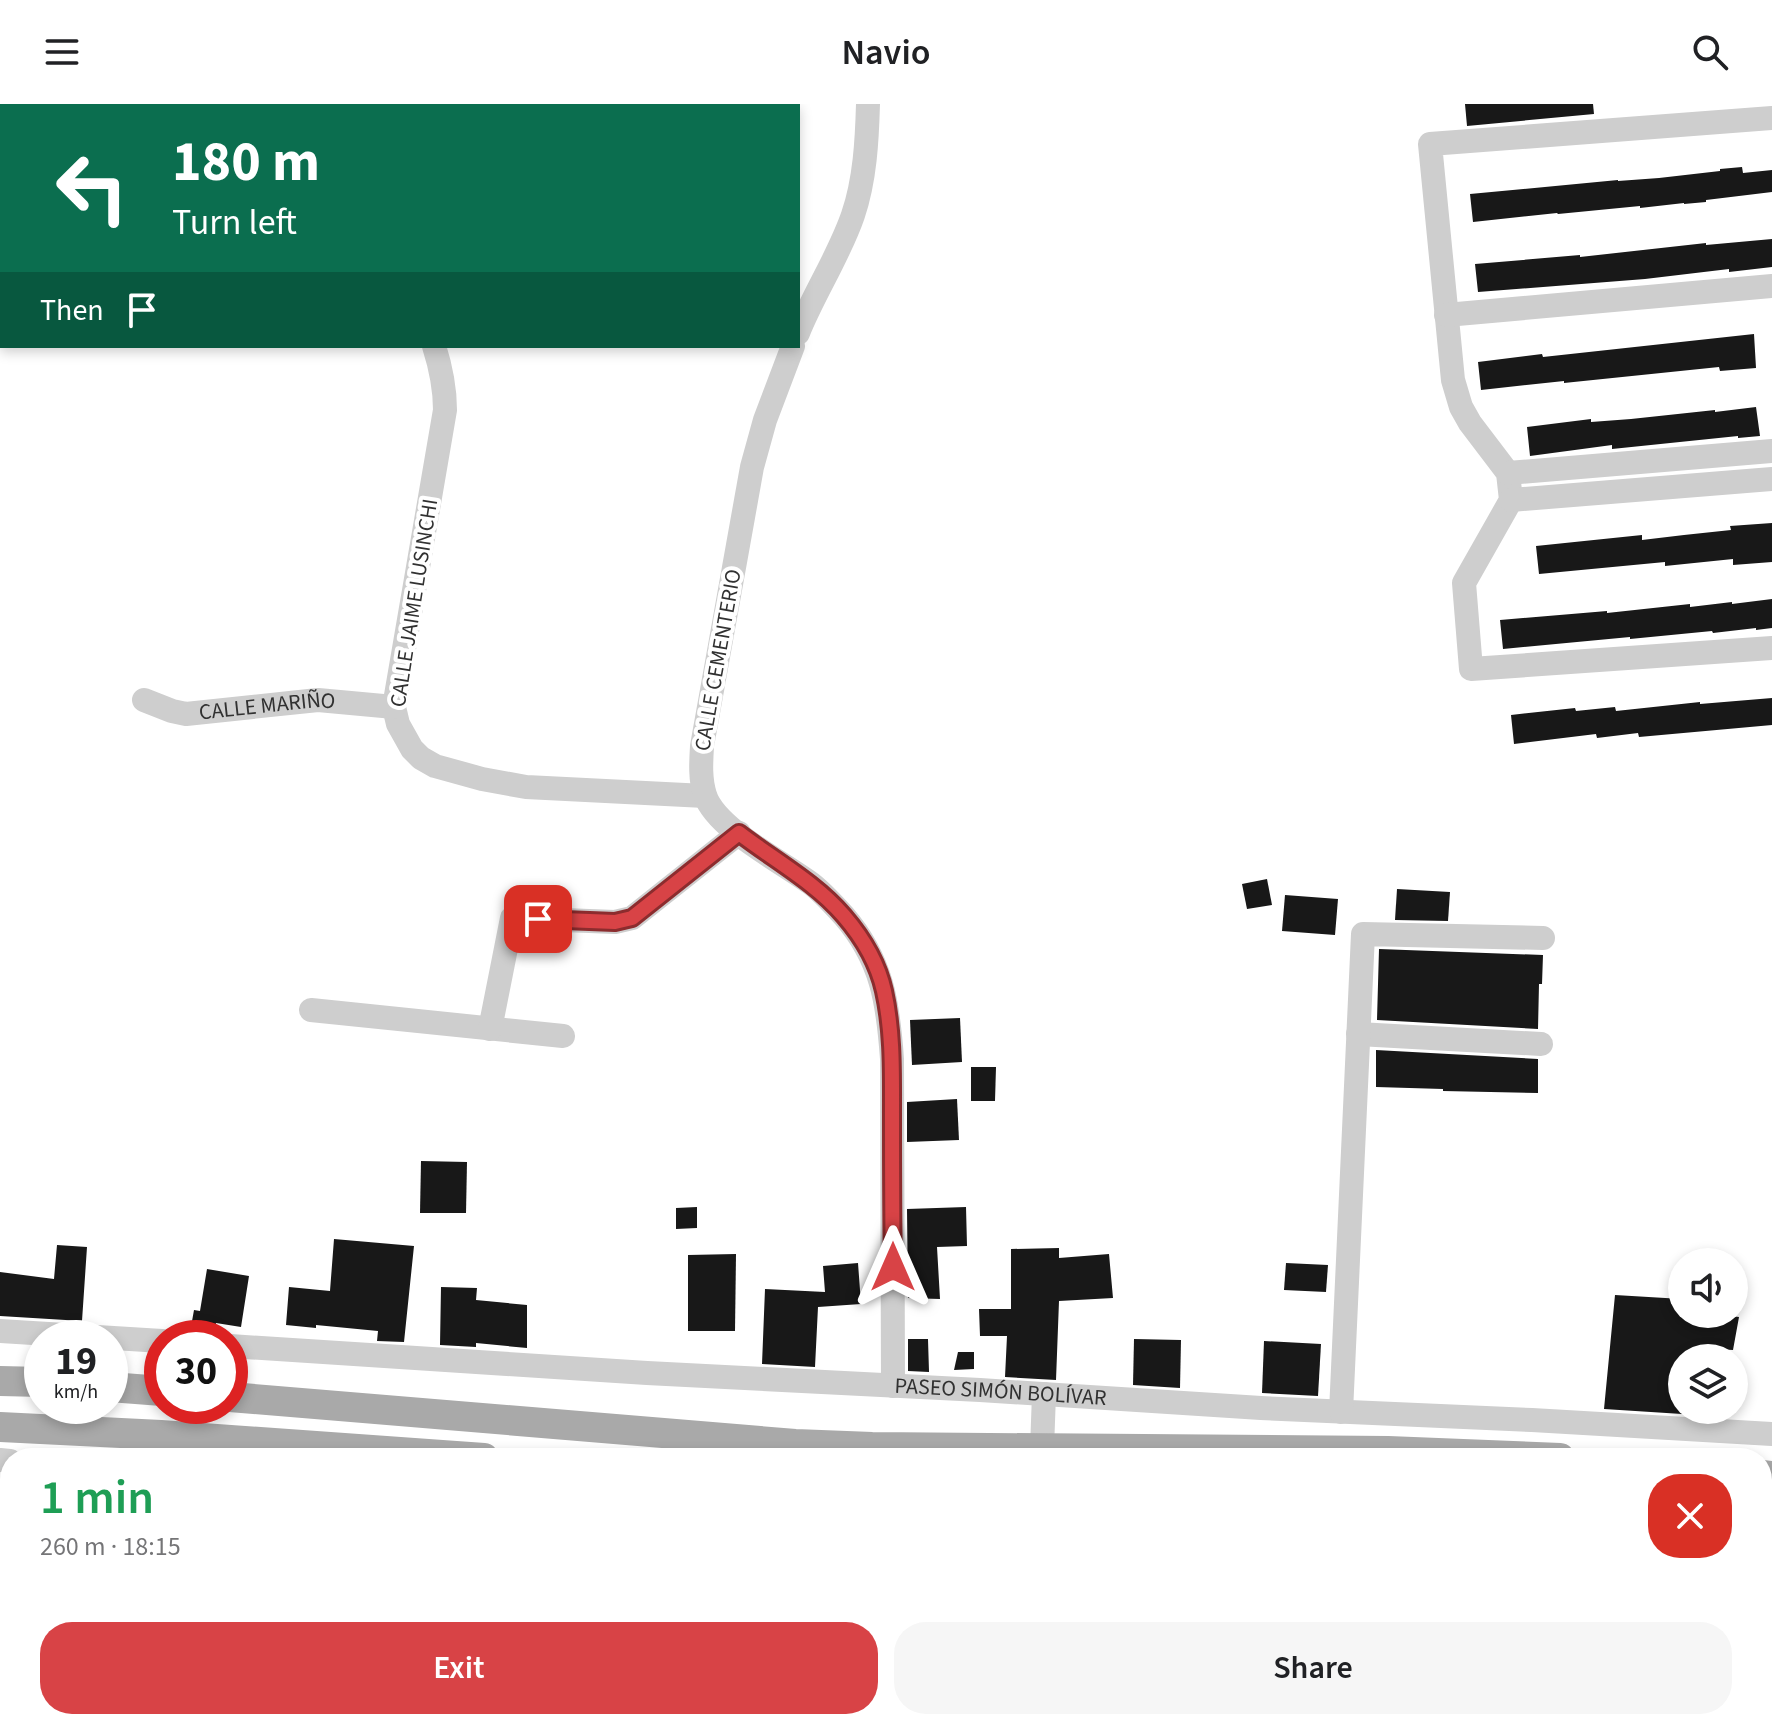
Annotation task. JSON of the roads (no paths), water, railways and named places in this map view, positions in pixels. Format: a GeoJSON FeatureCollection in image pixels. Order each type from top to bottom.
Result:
{"type":"FeatureCollection","features":[{"type":"Feature","properties":{"kind":"main road"},"geometry":{"type":"LineString","coordinates":[[0,1381],[24,1382]]}},
{"type":"Feature","properties":{"kind":"main road"},"geometry":{"type":"LineString","coordinates":[[248,1399],[720,1448]]}},
{"type":"Feature","properties":{"kind":"main road"},"geometry":{"type":"LineString","coordinates":[[0,1427],[344,1448]]}},
{"type":"Feature","properties":{"kind":"main road"},"geometry":{"type":"LineString","coordinates":[[801,1448],[957,1448]]}},
{"type":"Feature","properties":{"kind":"street"},"geometry":{"type":"LineString","coordinates":[[800,328],[853,214],[860,189],[868,104]]}},
{"type":"Feature","properties":{"kind":"street"},"geometry":{"type":"LineString","coordinates":[[1772,118],[1430,144],[1453,380],[1461,407],[1470,423],[1508,473],[1511,500],[1464,583],[1471,669],[1772,648]]}},
{"type":"Feature","properties":{"kind":"street"},"geometry":{"type":"LineString","coordinates":[[1446,315],[1772,286]]}},
{"type":"Feature","properties":{"kind":"street","name":"CALLE JAIME LUSINCHI"},"geometry":{"type":"LineString","coordinates":[[435,348],[445,388],[445,410],[394,707],[398,724],[412,749],[435,766],[526,787],[705,796]]}},
{"type":"Feature","properties":{"kind":"street","name":"CALLE CEMENTERIO"},"geometry":{"type":"LineString","coordinates":[[705,796],[702,746],[752,467],[765,420],[792,348]]}},
{"type":"Feature","properties":{"kind":"street"},"geometry":{"type":"LineString","coordinates":[[1508,473],[1772,451]]}},
{"type":"Feature","properties":{"kind":"street"},"geometry":{"type":"LineString","coordinates":[[1511,500],[1772,479]]}},
{"type":"Feature","properties":{"kind":"street","name":"CALLE MARIÑO"},"geometry":{"type":"LineString","coordinates":[[144,700],[186,714],[318,700],[394,707]]}},
{"type":"Feature","properties":{"kind":"street"},"geometry":{"type":"LineString","coordinates":[[705,796],[713,811],[813,885],[837,908],[872,959],[884,992],[892,1059],[893,1386]]}},
{"type":"Feature","properties":{"kind":"street"},"geometry":{"type":"LineString","coordinates":[[490,1029],[512,918],[615,922],[632,918],[739,833]]}},
{"type":"Feature","properties":{"kind":"street"},"geometry":{"type":"LineString","coordinates":[[1341,1412],[1363,934],[1543,938]]}},
{"type":"Feature","properties":{"kind":"street"},"geometry":{"type":"LineString","coordinates":[[311,1010],[563,1036]]}},
{"type":"Feature","properties":{"kind":"street"},"geometry":{"type":"LineString","coordinates":[[1358,1034],[1541,1044]]}},
{"type":"Feature","properties":{"kind":"street"},"geometry":{"type":"LineString","coordinates":[[0,1331],[144,1340]]}},
{"type":"Feature","properties":{"kind":"street","name":"PASEO SIMÓN BOLÍVAR"},"geometry":{"type":"LineString","coordinates":[[248,1347],[647,1373],[1772,1434]]}},
{"type":"Feature","properties":{"kind":"street"},"geometry":{"type":"LineString","coordinates":[[1042,1448],[1044,1394]]}}]}
